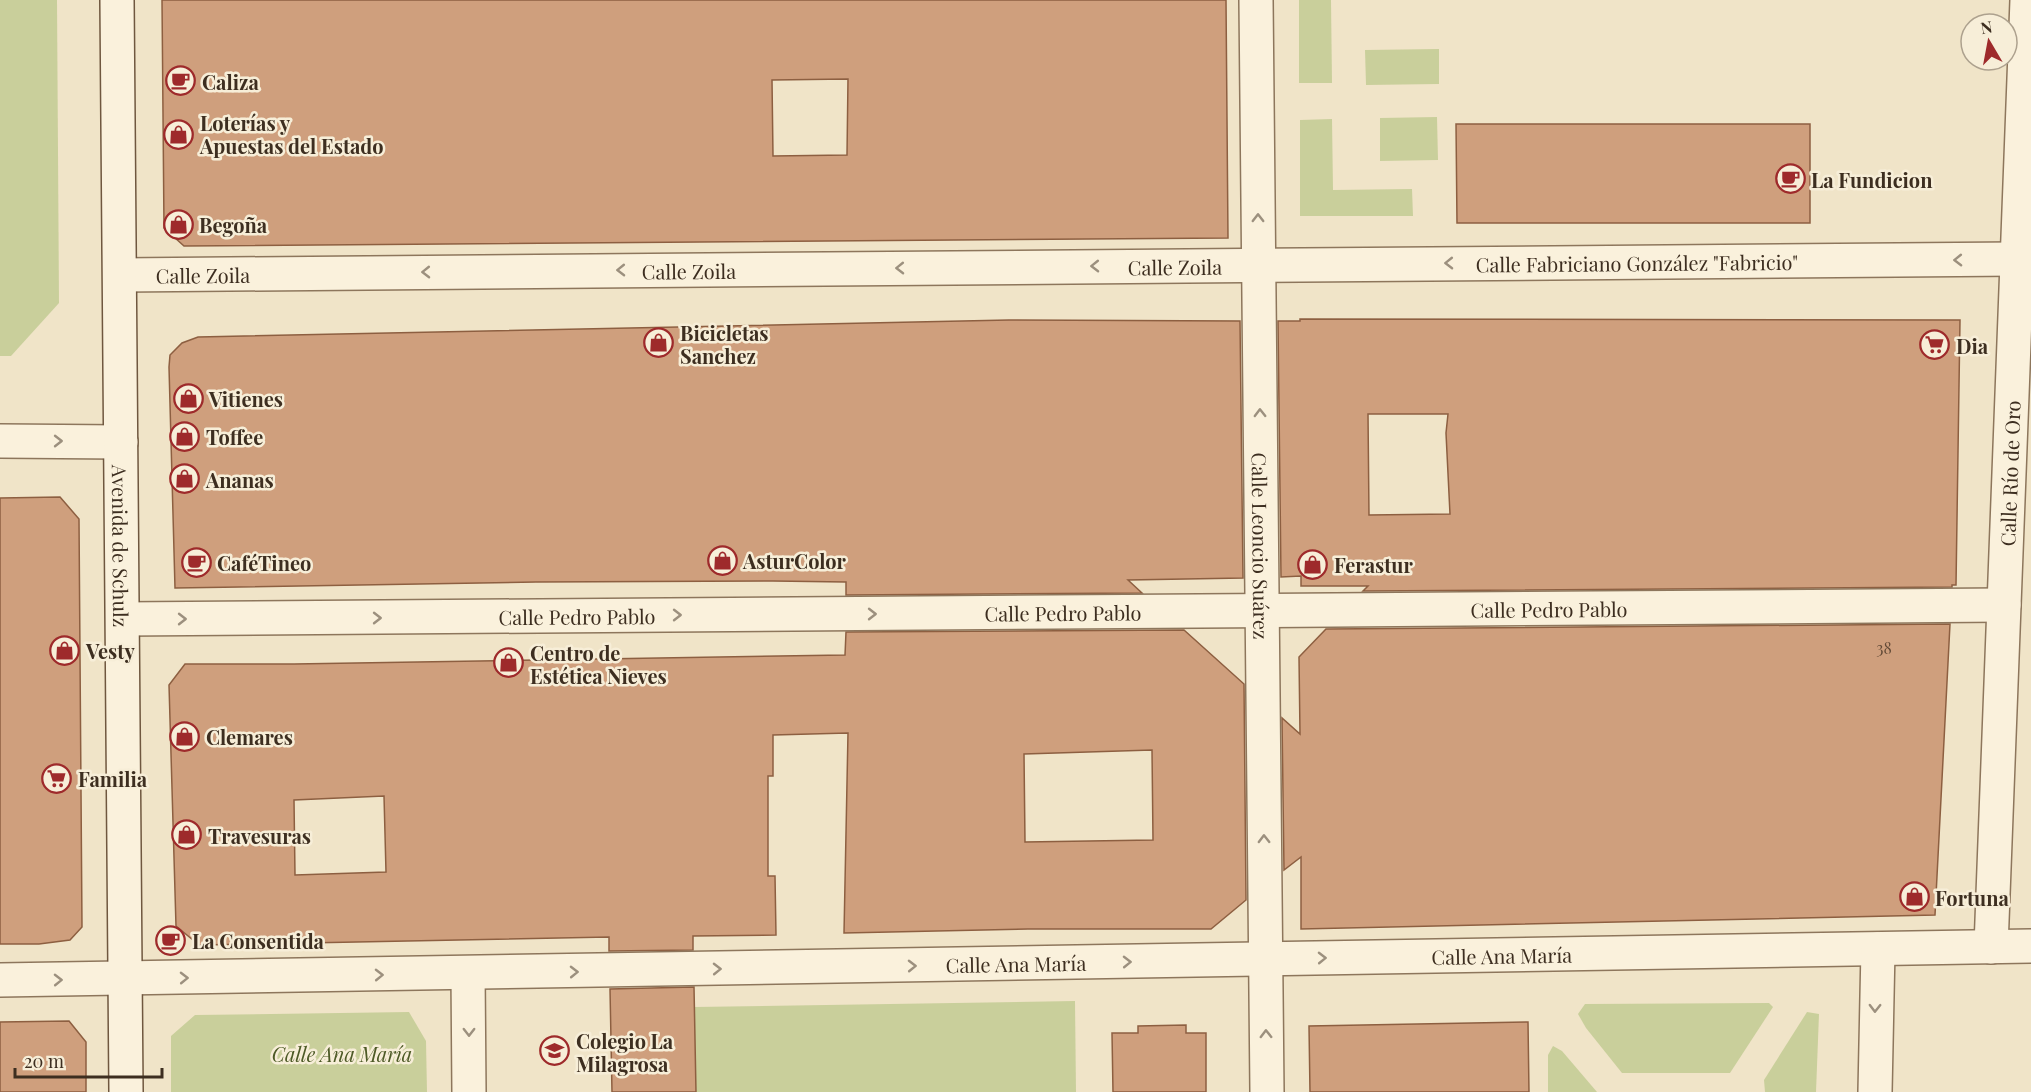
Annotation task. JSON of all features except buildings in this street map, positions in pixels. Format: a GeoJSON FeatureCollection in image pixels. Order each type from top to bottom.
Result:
{"type":"FeatureCollection","features":[{"type":"Feature","properties":{"kind":"street","name":"Avenida de Schulz"},"geometry":{"type":"LineString","coordinates":[[117,0],[126,1092]]}},
{"type":"Feature","properties":{"kind":"street","name":"Calle Leoncio Suárez"},"geometry":{"type":"LineString","coordinates":[[1256,0],[1267,1092]]}},
{"type":"Feature","properties":{"kind":"street","name":"Calle Río de Oro"},"geometry":{"type":"LineString","coordinates":[[1990,947],[2027,0]]}},
{"type":"Feature","properties":{"kind":"street","name":"Calle Fabriciano González \"Fabricio\""},"geometry":{"type":"LineString","coordinates":[[1259,265],[2017,259]]}},
{"type":"Feature","properties":{"kind":"street","name":"Calle Zoila"},"geometry":{"type":"LineString","coordinates":[[121,275],[1259,265]]}},
{"type":"Feature","properties":{"kind":"street"},"geometry":{"type":"LineString","coordinates":[[0,441],[122,442]]}},
{"type":"Feature","properties":{"kind":"street","name":"Calle Pedro Pablo"},"geometry":{"type":"LineString","coordinates":[[123,619],[2004,605]]}},
{"type":"Feature","properties":{"kind":"street","name":"Calle Ana María"},"geometry":{"type":"LineString","coordinates":[[0,981],[2031,946]]}},
{"type":"Feature","properties":{"kind":"street"},"geometry":{"type":"LineString","coordinates":[[1875,1092],[1878,949]]}},
{"type":"Feature","properties":{"kind":"street"},"geometry":{"type":"LineString","coordinates":[[468,973],[469,1092]]}},
{"type":"Feature","properties":{"kind":"green space"},"geometry":{"type":"Polygon","coordinates":[[[0,0],[57,0],[59,303],[11,356],[0,356],[0,0]]]}},
{"type":"Feature","properties":{"kind":"green space"},"geometry":{"type":"Polygon","coordinates":[[[1299,0],[1331,0],[1332,83],[1299,83],[1299,0]]]}},
{"type":"Feature","properties":{"kind":"green space"},"geometry":{"type":"Polygon","coordinates":[[[1439,49],[1439,84],[1366,85],[1365,50],[1439,49]]]}},
{"type":"Feature","properties":{"kind":"green space"},"geometry":{"type":"Polygon","coordinates":[[[1437,117],[1438,160],[1380,161],[1380,118],[1437,117]]]}},
{"type":"Feature","properties":{"kind":"green space"},"geometry":{"type":"Polygon","coordinates":[[[1332,119],[1333,190],[1412,189],[1413,216],[1300,216],[1300,120],[1332,119]]]}},
{"type":"Feature","properties":{"kind":"green space"},"geometry":{"type":"Polygon","coordinates":[[[1075,1001],[1076,1092],[695,1092],[694,1007],[1075,1001]]]}},
{"type":"Feature","properties":{"kind":"green space"},"geometry":{"type":"Polygon","coordinates":[[[1769,1003],[1773,1007],[1730,1073],[1622,1073],[1586,1028],[1578,1014],[1585,1004],[1769,1003]]]}},
{"type":"Feature","properties":{"kind":"green space","name":"Calle Ana María"},"geometry":{"type":"Polygon","coordinates":[[[409,1012],[426,1041],[427,1092],[171,1092],[171,1036],[195,1015],[409,1012]]]}},
{"type":"Feature","properties":{"kind":"green space"},"geometry":{"type":"Polygon","coordinates":[[[1807,1012],[1819,1014],[1816,1092],[1765,1092],[1764,1080],[1807,1012]]]}},
{"type":"Feature","properties":{"kind":"green space"},"geometry":{"type":"Polygon","coordinates":[[[1553,1046],[1562,1051],[1597,1092],[1548,1092],[1548,1055],[1553,1046]]]}},
{"type":"Feature","properties":{"kind":"place","name":"Caliza"},"geometry":{"type":"Point","coordinates":[181,81]}},
{"type":"Feature","properties":{"kind":"place","name":"Loterías y Apuestas del Estado"},"geometry":{"type":"Point","coordinates":[179,134]}},
{"type":"Feature","properties":{"kind":"place","name":"La Fundicion"},"geometry":{"type":"Point","coordinates":[1790,179]}},
{"type":"Feature","properties":{"kind":"place","name":"Begoña"},"geometry":{"type":"Point","coordinates":[178,224]}},
{"type":"Feature","properties":{"kind":"place","name":"Bicicletas Sanchez"},"geometry":{"type":"Point","coordinates":[659,343]}},
{"type":"Feature","properties":{"kind":"place","name":"Dia"},"geometry":{"type":"Point","coordinates":[1935,345]}},
{"type":"Feature","properties":{"kind":"place","name":"Vitienes"},"geometry":{"type":"Point","coordinates":[188,398]}},
{"type":"Feature","properties":{"kind":"place","name":"Toffee"},"geometry":{"type":"Point","coordinates":[185,436]}},
{"type":"Feature","properties":{"kind":"place","name":"Ananas"},"geometry":{"type":"Point","coordinates":[185,479]}},
{"type":"Feature","properties":{"kind":"place","name":"AsturColor"},"geometry":{"type":"Point","coordinates":[722,560]}},
{"type":"Feature","properties":{"kind":"place","name":"CaféTineo"},"geometry":{"type":"Point","coordinates":[196,562]}},
{"type":"Feature","properties":{"kind":"place","name":"Ferastur"},"geometry":{"type":"Point","coordinates":[1313,564]}},
{"type":"Feature","properties":{"kind":"place","name":"Vesty"},"geometry":{"type":"Point","coordinates":[65,650]}},
{"type":"Feature","properties":{"kind":"place","name":"Centro de Estética Nieves"},"geometry":{"type":"Point","coordinates":[509,663]}},
{"type":"Feature","properties":{"kind":"place","name":"Clemares"},"geometry":{"type":"Point","coordinates":[185,736]}},
{"type":"Feature","properties":{"kind":"place","name":"Familia"},"geometry":{"type":"Point","coordinates":[57,778]}},
{"type":"Feature","properties":{"kind":"place","name":"Travesuras"},"geometry":{"type":"Point","coordinates":[187,835]}},
{"type":"Feature","properties":{"kind":"place","name":"Fortuna"},"geometry":{"type":"Point","coordinates":[1914,897]}},
{"type":"Feature","properties":{"kind":"place","name":"La Consentida"},"geometry":{"type":"Point","coordinates":[171,940]}},
{"type":"Feature","properties":{"kind":"place","name":"Colegio La Milagrosa"},"geometry":{"type":"Point","coordinates":[555,1051]}}]}
